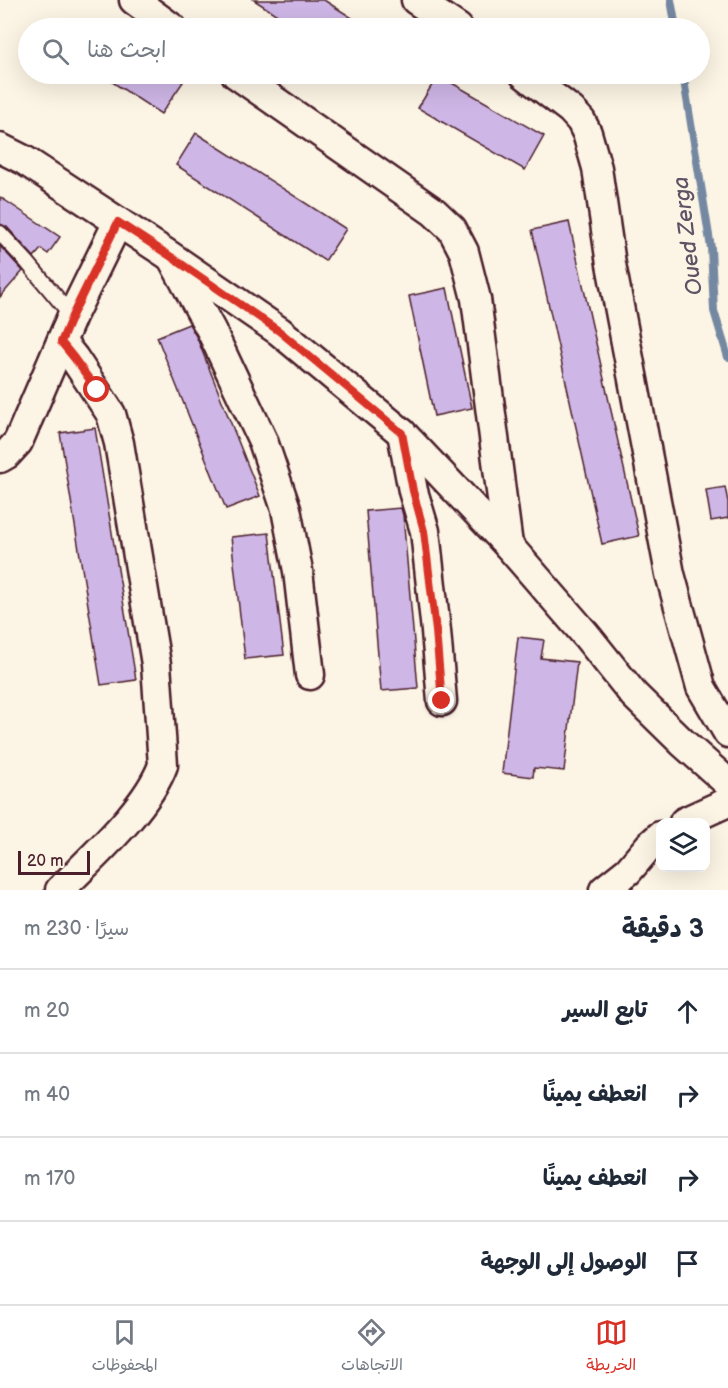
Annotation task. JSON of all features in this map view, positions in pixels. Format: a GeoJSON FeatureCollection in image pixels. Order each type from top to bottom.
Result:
{"type":"FeatureCollection","features":[{"type":"Feature","properties":{"kind":"street"},"geometry":{"type":"LineString","coordinates":[[134,0],[158,18]]}},
{"type":"Feature","properties":{"kind":"street"},"geometry":{"type":"LineString","coordinates":[[416,0],[443,18]]}},
{"type":"Feature","properties":{"kind":"street"},"geometry":{"type":"LineString","coordinates":[[250,84],[434,212],[452,229],[464,252],[476,299],[508,545]]}},
{"type":"Feature","properties":{"kind":"street"},"geometry":{"type":"LineString","coordinates":[[537,84],[571,110],[588,133],[597,168],[611,264],[670,574],[701,687],[728,733]]}},
{"type":"Feature","properties":{"kind":"street"},"geometry":{"type":"LineString","coordinates":[[0,148],[24,160],[279,331],[402,433],[508,545],[586,635],[634,696],[682,744],[728,783]]}},
{"type":"Feature","properties":{"kind":"street"},"geometry":{"type":"LineString","coordinates":[[0,458],[18,442],[72,316],[118,222]]}},
{"type":"Feature","properties":{"kind":"street"},"geometry":{"type":"LineString","coordinates":[[170,256],[211,330],[263,441],[286,509],[298,572],[310,675]]}},
{"type":"Feature","properties":{"kind":"street"},"geometry":{"type":"LineString","coordinates":[[60,890],[131,816],[151,789],[163,765],[156,664],[119,443],[111,414],[80,366],[61,342]]}},
{"type":"Feature","properties":{"kind":"street"},"geometry":{"type":"LineString","coordinates":[[402,433],[413,491],[424,531],[442,701]]}},
{"type":"Feature","properties":{"kind":"street"},"geometry":{"type":"LineString","coordinates":[[693,818],[728,802]]}},
{"type":"Feature","properties":{"kind":"street"},"geometry":{"type":"LineString","coordinates":[[604,890],[628,871],[656,840]]}},
{"type":"Feature","properties":{"kind":"lane"},"geometry":{"type":"LineString","coordinates":[[0,233],[72,316]]}},
{"type":"Feature","properties":{"kind":"building"},"geometry":{"type":"Polygon","coordinates":[[[254,0],[324,0],[352,18],[282,18],[254,0]]]}},
{"type":"Feature","properties":{"kind":"building"},"geometry":{"type":"Polygon","coordinates":[[[115,84],[182,84],[161,114],[115,84]]]}},
{"type":"Feature","properties":{"kind":"building"},"geometry":{"type":"Polygon","coordinates":[[[433,84],[454,84],[544,136],[525,170],[418,108],[433,84]]]}},
{"type":"Feature","properties":{"kind":"building"},"geometry":{"type":"Polygon","coordinates":[[[196,133],[346,229],[325,261],[176,165],[196,133]]]}},
{"type":"Feature","properties":{"kind":"building"},"geometry":{"type":"Polygon","coordinates":[[[0,197],[60,237],[48,254],[41,249],[34,257],[7,227],[0,224],[0,197]]]}},
{"type":"Feature","properties":{"kind":"building"},"geometry":{"type":"Polygon","coordinates":[[[569,222],[639,536],[602,544],[532,230],[569,222]]]}},
{"type":"Feature","properties":{"kind":"building"},"geometry":{"type":"Polygon","coordinates":[[[0,246],[23,271],[0,297],[0,246]]]}},
{"type":"Feature","properties":{"kind":"building"},"geometry":{"type":"Polygon","coordinates":[[[447,288],[472,408],[434,416],[409,296],[447,288]]]}},
{"type":"Feature","properties":{"kind":"building"},"geometry":{"type":"Polygon","coordinates":[[[189,324],[197,338],[260,496],[226,509],[157,337],[189,324]]]}},
{"type":"Feature","properties":{"kind":"building"},"geometry":{"type":"Polygon","coordinates":[[[95,428],[136,680],[101,685],[60,433],[95,428]]]}},
{"type":"Feature","properties":{"kind":"building"},"geometry":{"type":"Polygon","coordinates":[[[725,487],[728,518],[711,521],[706,490],[725,487]]]}},
{"type":"Feature","properties":{"kind":"building"},"geometry":{"type":"Polygon","coordinates":[[[401,508],[418,688],[381,691],[366,511],[401,508]]]}},
{"type":"Feature","properties":{"kind":"building"},"geometry":{"type":"Polygon","coordinates":[[[269,533],[284,655],[245,659],[231,537],[269,533]]]}},
{"type":"Feature","properties":{"kind":"building"},"geometry":{"type":"Polygon","coordinates":[[[518,637],[544,640],[541,658],[577,662],[564,771],[534,768],[533,777],[502,773],[518,637]]]}},
{"type":"Feature","properties":{"kind":"waterway","name":"Oued Zerga"},"geometry":{"type":"LineString","coordinates":[[671,0],[674,18]]}},
{"type":"Feature","properties":{"kind":"waterway","name":"Oued Zerga"},"geometry":{"type":"LineString","coordinates":[[685,84],[711,248],[714,311],[728,357]]}},
{"type":"Feature","properties":{"kind":"route"},"geometry":{"type":"LineString","coordinates":[[97,390],[61,342],[118,222],[279,331],[402,433],[413,491],[424,531],[442,701]]}}]}
